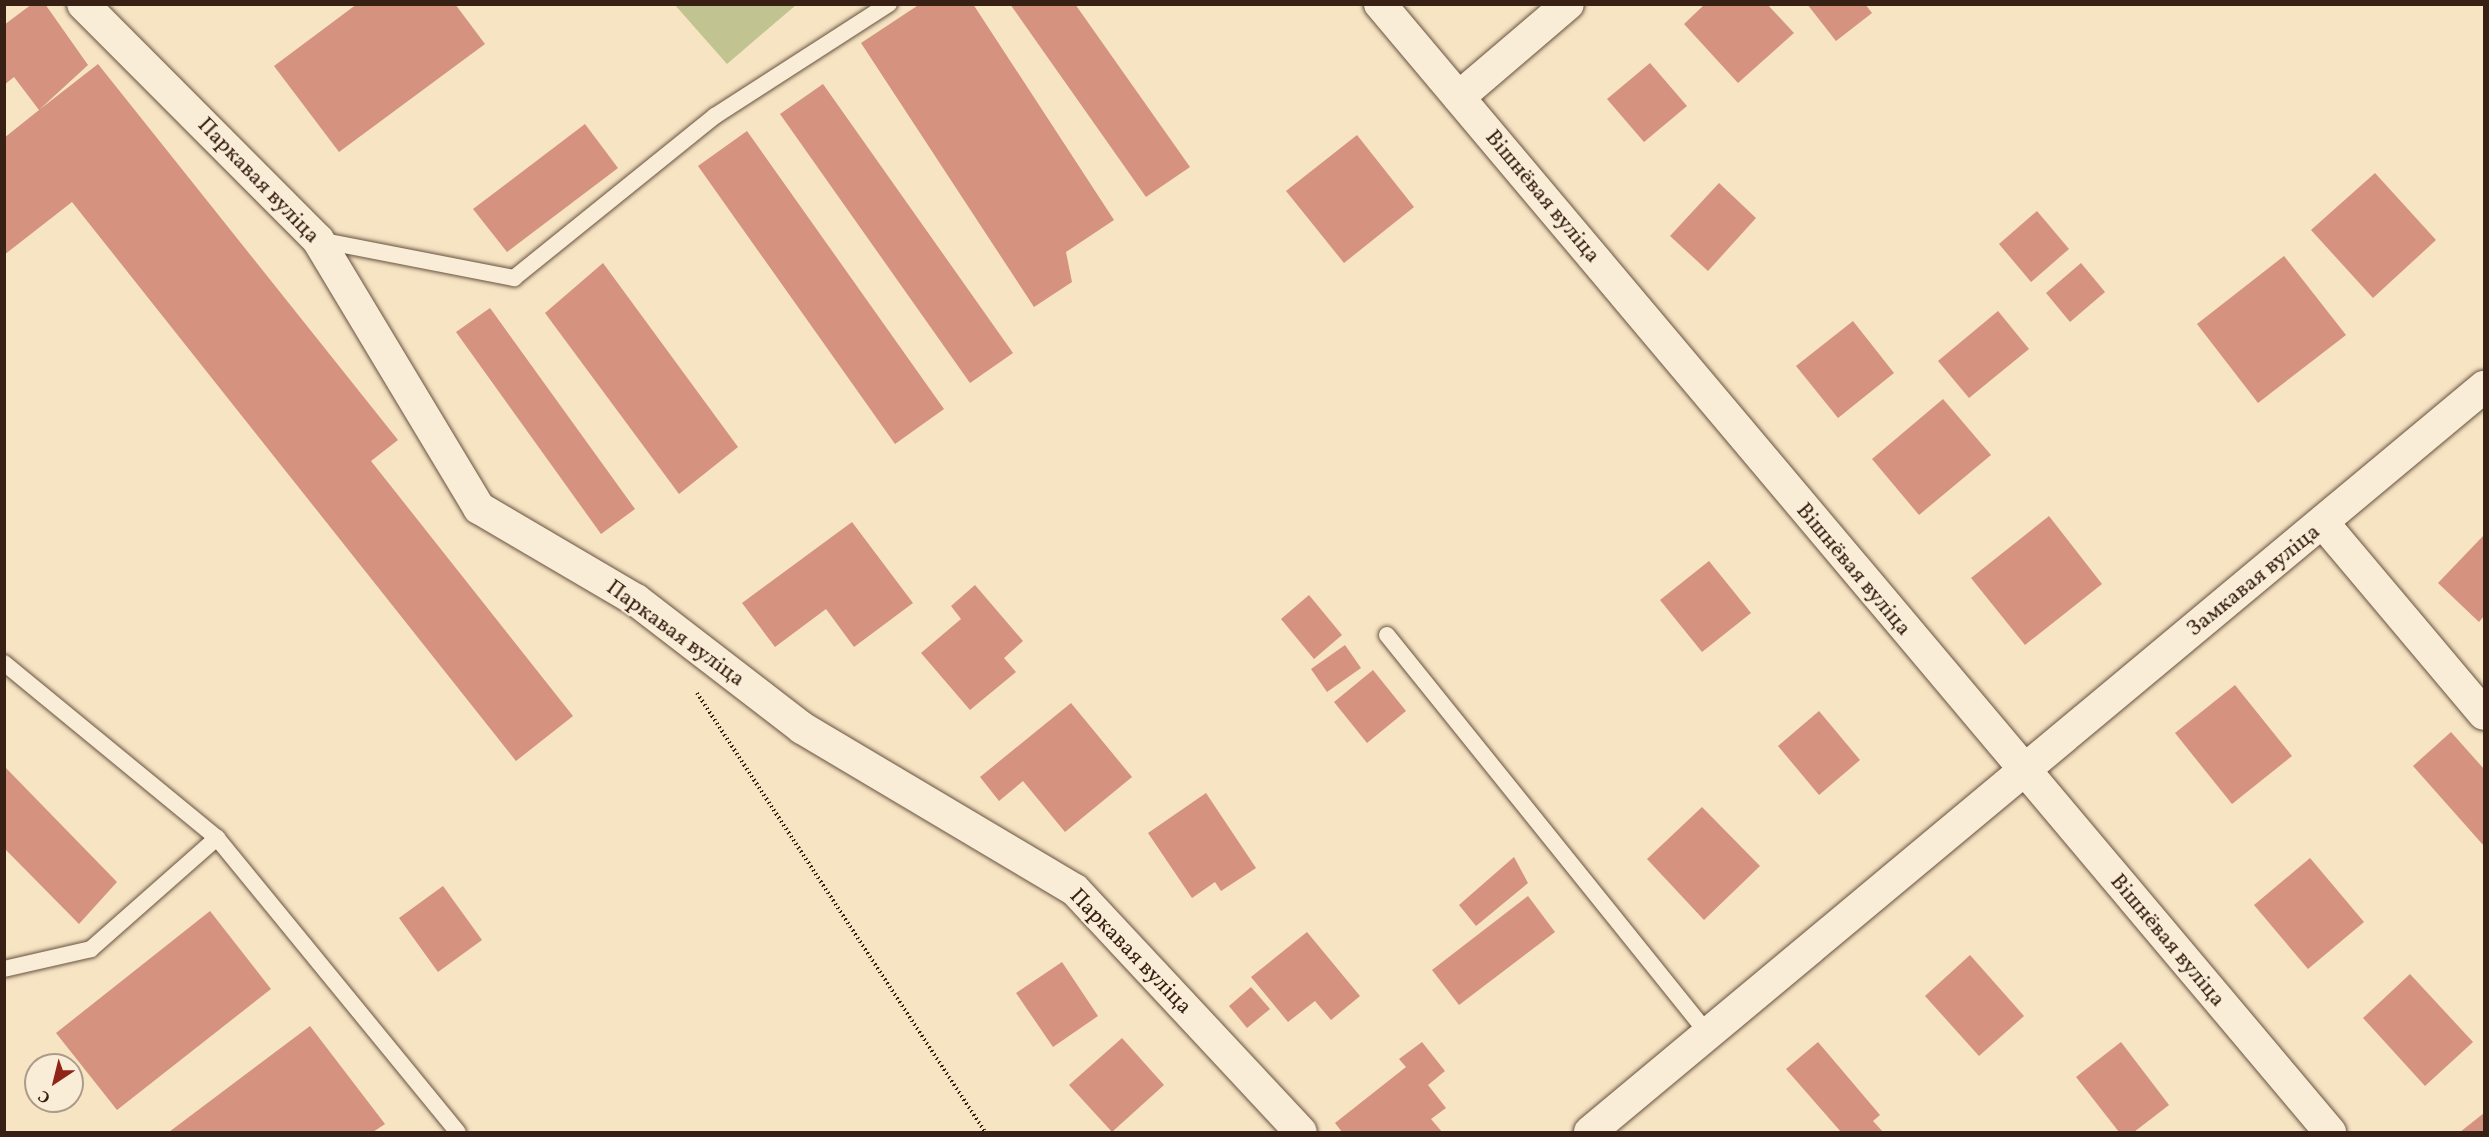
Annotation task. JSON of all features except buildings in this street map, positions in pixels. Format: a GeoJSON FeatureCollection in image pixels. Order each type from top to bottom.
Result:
{"type":"FeatureCollection","features":[{"type":"Feature","properties":{"kind":"street","name":"Паркавая вуліца"},"geometry":{"type":"LineString","coordinates":[[83,4],[318,240],[479,508],[636,600],[802,728],[1076,890],[1301,1132]]}},
{"type":"Feature","properties":{"kind":"street","name":"Вішнёвая вуліца"},"geometry":{"type":"LineString","coordinates":[[1380,4],[2021,771],[2330,1132]]}},
{"type":"Feature","properties":{"kind":"street"},"geometry":{"type":"LineString","coordinates":[[1459,97],[1568,4]]}},
{"type":"Feature","properties":{"kind":"street","name":"Замкавая вуліца"},"geometry":{"type":"LineString","coordinates":[[1590,1132],[1709,1035],[2021,771],[2324,524],[2484,387]]}},
{"type":"Feature","properties":{"kind":"street"},"geometry":{"type":"LineString","coordinates":[[2324,524],[2484,714]]}},
{"type":"Feature","properties":{"kind":"lane"},"geometry":{"type":"LineString","coordinates":[[318,240],[514,278],[715,116],[889,4]]}},
{"type":"Feature","properties":{"kind":"lane"},"geometry":{"type":"LineString","coordinates":[[1387,635],[1709,1035]]}},
{"type":"Feature","properties":{"kind":"lane"},"geometry":{"type":"LineString","coordinates":[[4,663],[217,838],[458,1132]]}},
{"type":"Feature","properties":{"kind":"lane"},"geometry":{"type":"LineString","coordinates":[[4,969],[91,949],[217,838]]}},
{"type":"Feature","properties":{"kind":"path"},"geometry":{"type":"LineString","coordinates":[[694,689],[985,1132]]}},
{"type":"Feature","properties":{"kind":"green space"},"geometry":{"type":"Polygon","coordinates":[[[675,5],[796,5],[727,64],[675,5]]]}}]}
